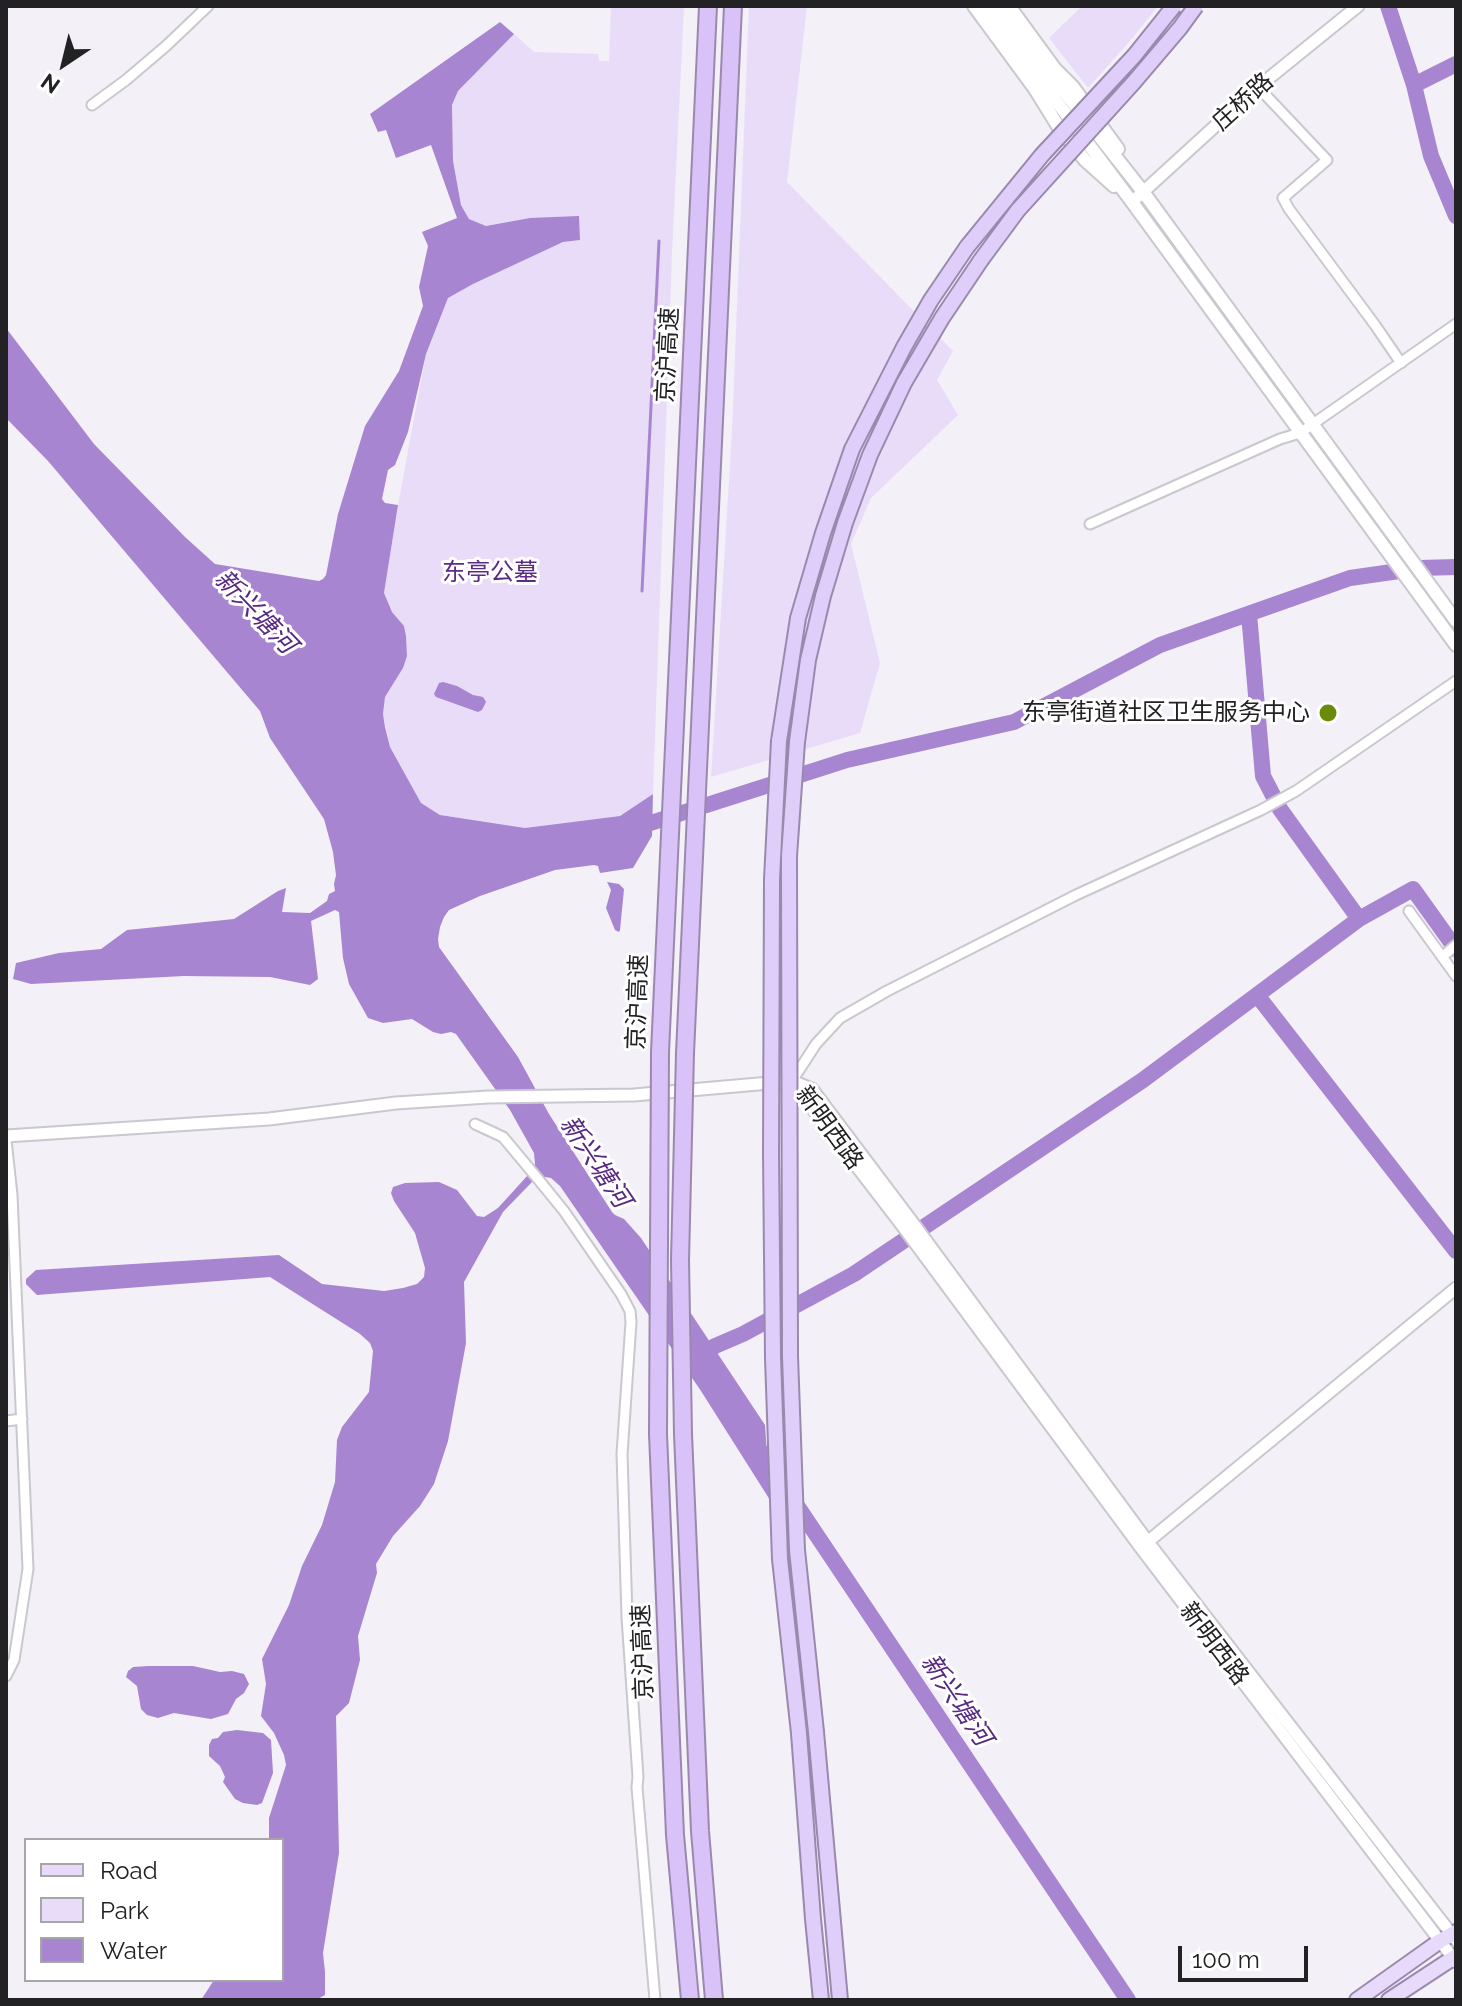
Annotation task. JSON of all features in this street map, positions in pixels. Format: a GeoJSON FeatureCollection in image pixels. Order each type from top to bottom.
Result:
{"type":"FeatureCollection","features":[{"type":"Feature","properties":{"kind":"highway","name":"京沪高速"},"geometry":{"type":"LineString","coordinates":[[690,2000],[675,1835],[658,1434],[660,1052],[708,6]]}},
{"type":"Feature","properties":{"kind":"highway","name":"京沪高速"},"geometry":{"type":"LineString","coordinates":[[714,2000],[700,1831],[683,1434],[680,1260],[693,840],[733,6]]}},
{"type":"Feature","properties":{"kind":"highway"},"geometry":{"type":"LineString","coordinates":[[821,2000],[799,1733],[780,1559],[773,1358],[772,894],[779,741],[798,618],[852,449],[931,300],[967,247],[1042,155],[1134,56],[1174,6]]}},
{"type":"Feature","properties":{"kind":"highway"},"geometry":{"type":"LineString","coordinates":[[840,2000],[797,1550],[790,1356],[789,856],[797,742],[808,660],[845,523],[870,455],[904,383],[942,318],[1018,210],[1134,82],[1196,6]]}},
{"type":"Feature","properties":{"kind":"main road"},"geometry":{"type":"LineString","coordinates":[[974,6],[1085,160],[1132,202]]}},
{"type":"Feature","properties":{"kind":"main road"},"geometry":{"type":"LineString","coordinates":[[985,6],[1144,193],[1456,621]]}},
{"type":"Feature","properties":{"kind":"main road"},"geometry":{"type":"LineString","coordinates":[[997,6],[1025,52],[1132,202],[1456,645]]}},
{"type":"Feature","properties":{"kind":"main road"},"geometry":{"type":"LineString","coordinates":[[1009,6],[1123,156],[1144,193]]}},
{"type":"Feature","properties":{"kind":"main road"},"geometry":{"type":"LineString","coordinates":[[1357,2000],[1451,1937]]}},
{"type":"Feature","properties":{"kind":"main road"},"geometry":{"type":"LineString","coordinates":[[1389,2000],[1455,1959]]}},
{"type":"Feature","properties":{"kind":"street"},"geometry":{"type":"LineString","coordinates":[[92,105],[166,46],[208,6]]}},
{"type":"Feature","properties":{"kind":"street","name":"庄桥路"},"geometry":{"type":"LineString","coordinates":[[1132,202],[1258,87],[1358,6]]}},
{"type":"Feature","properties":{"kind":"street"},"geometry":{"type":"LineString","coordinates":[[1258,87],[1327,160],[1283,198],[1401,363]]}},
{"type":"Feature","properties":{"kind":"street"},"geometry":{"type":"LineString","coordinates":[[1090,524],[1280,439],[1300,433],[1456,324]]}},
{"type":"Feature","properties":{"kind":"street"},"geometry":{"type":"LineString","coordinates":[[6,1676],[14,1660],[28,1569],[12,1195],[6,1138],[269,1119],[396,1103],[488,1097],[634,1095],[792,1081],[816,1044],[840,1018],[1076,895],[1296,791],[1456,681]]}},
{"type":"Feature","properties":{"kind":"street"},"geometry":{"type":"LineString","coordinates":[[1409,911],[1456,976]]}},
{"type":"Feature","properties":{"kind":"street"},"geometry":{"type":"LineString","coordinates":[[1442,956],[1456,945]]}},
{"type":"Feature","properties":{"kind":"street","name":"新明西路"},"geometry":{"type":"LineString","coordinates":[[792,1081],[1144,1545],[1451,1937],[1455,1959]]}},
{"type":"Feature","properties":{"kind":"street"},"geometry":{"type":"LineString","coordinates":[[475,1124],[503,1137],[538,1179],[564,1211],[630,1311],[622,1454],[627,1617],[637,1787],[655,2000]]}},
{"type":"Feature","properties":{"kind":"street"},"geometry":{"type":"LineString","coordinates":[[1144,1545],[1456,1288]]}},
{"type":"Feature","properties":{"kind":"street"},"geometry":{"type":"LineString","coordinates":[[6,1421],[22,1419]]}},
{"type":"Feature","properties":{"kind":"green space","name":"东亭公墓"},"geometry":{"type":"Polygon","coordinates":[[[611,6],[684,6],[653,794],[620,816],[525,828],[440,815],[421,803],[390,747],[383,714],[385,697],[407,656],[404,626],[392,612],[384,593],[426,354],[448,298],[563,242],[579,240],[530,218],[486,226],[469,219],[461,205],[453,161],[452,105],[458,91],[514,34],[534,52],[598,54],[599,61],[609,61],[611,6]]]}},
{"type":"Feature","properties":{"kind":"green space"},"geometry":{"type":"Polygon","coordinates":[[[749,6],[807,6],[787,182],[953,351],[937,380],[958,415],[871,498],[851,544],[880,663],[860,733],[711,777],[732,431],[749,6]]]}},
{"type":"Feature","properties":{"kind":"green space"},"geometry":{"type":"Polygon","coordinates":[[[1082,6],[1158,6],[1088,88],[1049,38],[1082,6]]]}},
{"type":"Feature","properties":{"kind":"water"},"geometry":{"type":"Polygon","coordinates":[[[500,22],[514,34],[458,91],[452,105],[453,161],[461,205],[469,219],[486,226],[530,218],[579,216],[580,240],[563,242],[448,298],[426,354],[408,432],[395,465],[388,470],[382,499],[385,503],[398,505],[384,593],[392,612],[404,626],[407,656],[385,697],[383,714],[390,747],[421,803],[440,815],[525,828],[620,816],[653,794],[652,836],[633,868],[600,873],[598,866],[594,865],[555,870],[480,896],[449,910],[440,927],[439,947],[518,1057],[549,1114],[612,1212],[624,1219],[641,1238],[765,1425],[770,1500],[701,1391],[560,1186],[545,1177],[532,1182],[503,1212],[464,1282],[466,1343],[448,1441],[434,1484],[420,1506],[393,1536],[376,1564],[377,1573],[358,1636],[360,1660],[349,1703],[336,1716],[339,1853],[323,1953],[325,1995],[316,2000],[201,2000],[213,1982],[284,1982],[284,1838],[269,1838],[269,1818],[286,1765],[274,1733],[261,1716],[266,1684],[262,1659],[289,1605],[302,1566],[322,1525],[335,1482],[337,1440],[342,1427],[369,1392],[373,1351],[370,1343],[360,1334],[270,1277],[37,1295],[26,1284],[26,1279],[36,1270],[279,1255],[322,1284],[384,1291],[403,1288],[417,1284],[424,1277],[425,1268],[415,1233],[394,1201],[391,1193],[393,1187],[405,1183],[439,1182],[457,1190],[477,1216],[484,1217],[498,1208],[528,1175],[535,1164],[534,1153],[510,1110],[456,1034],[433,1032],[412,1019],[383,1023],[368,1018],[349,984],[339,912],[335,910],[311,921],[318,979],[310,985],[270,977],[184,976],[31,984],[13,979],[16,963],[59,953],[101,949],[127,930],[234,919],[286,888],[282,912],[310,913],[335,891],[336,875],[324,819],[270,738],[260,711],[48,461],[6,418],[6,328],[94,444],[215,564],[319,581],[323,579],[338,514],[365,426],[399,371],[423,306],[419,287],[428,246],[422,232],[457,218],[431,145],[396,158],[386,130],[378,132],[370,114],[500,22]]]}},
{"type":"Feature","properties":{"kind":"water"},"geometry":{"type":"Polygon","coordinates":[[[439,683],[483,697],[486,702],[482,710],[478,712],[436,697],[434,694],[439,683]]]}},
{"type":"Feature","properties":{"kind":"water"},"geometry":{"type":"Polygon","coordinates":[[[607,882],[619,884],[624,889],[619,932],[615,930],[606,908],[611,890],[607,882]]]}},
{"type":"Feature","properties":{"kind":"water"},"geometry":{"type":"Polygon","coordinates":[[[193,1666],[220,1672],[232,1671],[244,1674],[249,1684],[228,1714],[211,1719],[174,1713],[158,1718],[147,1715],[141,1709],[137,1686],[126,1677],[133,1667],[193,1666]]]}},
{"type":"Feature","properties":{"kind":"water"},"geometry":{"type":"Polygon","coordinates":[[[223,1732],[263,1733],[271,1740],[273,1773],[262,1803],[257,1805],[235,1799],[223,1782],[225,1777],[220,1766],[209,1756],[212,1739],[223,1732]]]}},
{"type":"Feature","properties":{"kind":"waterway"},"geometry":{"type":"LineString","coordinates":[[1388,6],[1414,85],[1456,64]]}},
{"type":"Feature","properties":{"kind":"waterway"},"geometry":{"type":"LineString","coordinates":[[1414,85],[1431,156],[1456,216]]}},
{"type":"Feature","properties":{"kind":"waterway"},"geometry":{"type":"LineString","coordinates":[[642,591],[659,241]]}},
{"type":"Feature","properties":{"kind":"waterway"},"geometry":{"type":"LineString","coordinates":[[632,829],[847,760],[1014,722],[1160,645],[1350,578],[1420,568],[1456,567]]}},
{"type":"Feature","properties":{"kind":"waterway"},"geometry":{"type":"LineString","coordinates":[[698,1358],[715,1346],[854,1274],[1143,1080],[1359,919],[1280,809],[1263,776],[1249,614]]}},
{"type":"Feature","properties":{"kind":"waterway"},"geometry":{"type":"LineString","coordinates":[[1359,919],[1413,889],[1456,949]]}},
{"type":"Feature","properties":{"kind":"waterway"},"geometry":{"type":"LineString","coordinates":[[1257,995],[1456,1251]]}},
{"type":"Feature","properties":{"kind":"waterway","name":"新兴塘河"},"geometry":{"type":"LineString","coordinates":[[757,1446],[1128,2000]]}},
{"type":"Feature","properties":{"kind":"place","name":"东亭街道社区卫生服务中心"},"geometry":{"type":"Point","coordinates":[1328,713]}}]}
